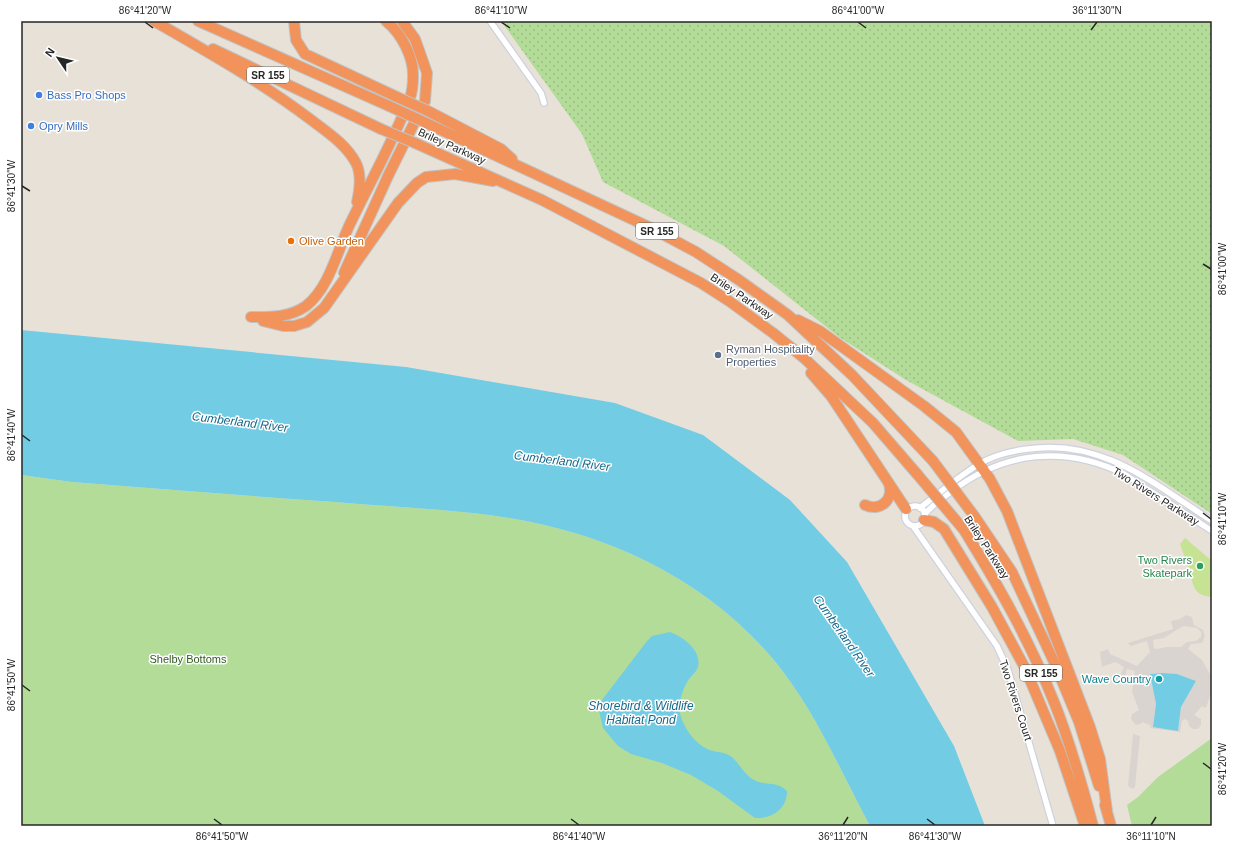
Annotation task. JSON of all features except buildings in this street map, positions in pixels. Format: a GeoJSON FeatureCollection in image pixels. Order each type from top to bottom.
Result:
{"type":"FeatureCollection","features":[{"type":"Feature","properties":{"kind":"highway","name":"Briley Parkway"},"geometry":{"type":"LineString","coordinates":[[155,21],[381,129],[509,184],[701,283],[773,333],[810,364],[873,423],[964,530],[1004,596],[1051,695],[1070,748],[1093,826]]}},
{"type":"Feature","properties":{"kind":"highway"},"geometry":{"type":"LineString","coordinates":[[155,21],[279,96],[339,141],[350,153],[359,173],[360,189],[348,227]]}},
{"type":"Feature","properties":{"kind":"highway","name":"Briley Parkway"},"geometry":{"type":"LineString","coordinates":[[198,21],[516,164],[651,228],[696,252],[788,315],[852,375],[933,461],[975,516],[1012,572],[1055,664],[1079,722],[1111,826]]}},
{"type":"Feature","properties":{"kind":"highway"},"geometry":{"type":"LineString","coordinates":[[294,21],[296,40],[305,54],[428,110],[501,149],[516,164]]}},
{"type":"Feature","properties":{"kind":"highway"},"geometry":{"type":"LineString","coordinates":[[386,21],[402,40],[410,56],[413,75],[411,96],[322,285],[306,306],[286,316],[276,318],[251,317],[283,326],[294,326],[307,322],[332,298],[386,219],[417,183],[426,177],[456,174],[509,184]]}},
{"type":"Feature","properties":{"kind":"highway"},"geometry":{"type":"LineString","coordinates":[[332,298],[391,169],[425,100],[427,73],[415,39],[402,21]]}},
{"type":"Feature","properties":{"kind":"highway"},"geometry":{"type":"LineString","coordinates":[[306,306],[314,316]]}},
{"type":"Feature","properties":{"kind":"highway"},"geometry":{"type":"LineString","coordinates":[[788,315],[820,330],[942,419],[963,440],[982,468],[1007,511],[1090,727],[1100,759],[1107,811]]}},
{"type":"Feature","properties":{"kind":"highway"},"geometry":{"type":"LineString","coordinates":[[749,316],[801,361],[826,390],[906,509]]}},
{"type":"Feature","properties":{"kind":"highway"},"geometry":{"type":"LineString","coordinates":[[865,505],[875,508],[884,504],[890,496],[890,484]]}},
{"type":"Feature","properties":{"kind":"highway"},"geometry":{"type":"LineString","coordinates":[[923,519],[934,522],[944,529],[1014,646],[1060,751],[1085,826]]}},
{"type":"Feature","properties":{"kind":"street"},"geometry":{"type":"LineString","coordinates":[[490,21],[541,93],[544,103]]}},
{"type":"Feature","properties":{"kind":"street","name":"Two Rivers Parkway"},"geometry":{"type":"LineString","coordinates":[[920,508],[1004,454],[1040,447],[1076,449],[1094,453],[1128,467],[1212,521]]}},
{"type":"Feature","properties":{"kind":"street","name":"Two Rivers Parkway"},"geometry":{"type":"LineString","coordinates":[[923,519],[930,508],[982,468],[1040,455],[1058,455],[1092,461],[1124,474],[1212,531]]}},
{"type":"Feature","properties":{"kind":"street"},"geometry":{"type":"LineString","coordinates":[[923,519],[913,526],[908,524],[905,519],[906,509],[912,506],[920,508],[923,519],[926,543]]}},
{"type":"Feature","properties":{"kind":"street","name":"Two Rivers Court"},"geometry":{"type":"LineString","coordinates":[[913,526],[997,646],[1008,670],[1053,826]]}},
{"type":"Feature","properties":{"kind":"green space"},"geometry":{"type":"Polygon","coordinates":[[[501,21],[1212,21],[1212,514],[1123,455],[1073,439],[1018,441],[906,380],[839,337],[724,246],[603,182],[582,134],[501,21]]]}},
{"type":"Feature","properties":{"kind":"green space","name":"Shelby Bottoms"},"geometry":{"type":"Polygon","coordinates":[[[21,475],[72,482],[472,513],[515,519],[557,528],[598,541],[637,557],[675,576],[710,600],[743,627],[773,659],[788,678],[814,719],[870,826],[21,826],[21,475]]]}},
{"type":"Feature","properties":{"kind":"green space","name":"Two Rivers Skatepark"},"geometry":{"type":"Polygon","coordinates":[[[1185,538],[1212,561],[1212,597],[1199,593],[1193,584],[1191,575],[1194,570],[1188,567],[1180,544],[1185,538]]]}},
{"type":"Feature","properties":{"kind":"green space"},"geometry":{"type":"Polygon","coordinates":[[[1212,738],[1212,826],[1132,826],[1127,805],[1138,797],[1158,777],[1212,738]]]}},
{"type":"Feature","properties":{"kind":"shaded area"},"geometry":{"type":"Polygon","coordinates":[[[1186,615],[1192,617],[1194,625],[1203,630],[1205,636],[1202,643],[1191,644],[1188,649],[1202,660],[1210,674],[1212,674],[1211,692],[1207,705],[1205,708],[1202,706],[1194,715],[1201,719],[1201,725],[1198,729],[1193,729],[1189,726],[1188,721],[1185,719],[1182,721],[1180,732],[1150,728],[1151,726],[1143,722],[1136,725],[1131,719],[1132,714],[1139,710],[1132,692],[1135,671],[1127,669],[1125,676],[1121,674],[1124,667],[1115,662],[1102,667],[1100,652],[1108,649],[1110,654],[1137,666],[1150,652],[1147,641],[1131,646],[1128,643],[1173,629],[1171,621],[1180,619],[1186,615]],[[1183,626],[1164,638],[1153,640],[1154,648],[1181,647],[1187,642],[1196,641],[1201,637],[1201,632],[1197,628],[1183,626]],[[1150,674],[1156,704],[1153,726],[1178,730],[1181,707],[1196,681],[1177,674],[1150,674]]]}},
{"type":"Feature","properties":{"kind":"shaded area"},"geometry":{"type":"Polygon","coordinates":[[[1133,734],[1140,736],[1135,787],[1133,789],[1128,786],[1133,734]]]}},
{"type":"Feature","properties":{"kind":"water","name":"Cumberland River"},"geometry":{"type":"Polygon","coordinates":[[[21,330],[406,367],[615,403],[703,435],[790,500],[847,562],[954,746],[985,826],[870,826],[826,740],[801,698],[773,659],[743,627],[710,600],[675,576],[637,557],[598,541],[557,528],[515,519],[472,513],[72,482],[21,475],[21,330]]]}},
{"type":"Feature","properties":{"kind":"water","name":"Shorebird & Wildlife Habitat Pond"},"geometry":{"type":"Polygon","coordinates":[[[670,632],[680,637],[690,645],[697,655],[698,661],[698,667],[686,684],[680,700],[681,717],[685,727],[699,744],[733,758],[752,779],[780,786],[787,791],[784,803],[773,815],[755,818],[718,791],[691,775],[662,763],[631,754],[618,746],[603,728],[599,711],[602,700],[652,636],[670,632]]]}},
{"type":"Feature","properties":{"kind":"water"},"geometry":{"type":"Polygon","coordinates":[[[1150,674],[1177,674],[1196,681],[1181,707],[1178,731],[1153,727],[1156,704],[1150,674]]]}},
{"type":"Feature","properties":{"kind":"place","name":"Bass Pro Shops"},"geometry":{"type":"Point","coordinates":[39,95]}},
{"type":"Feature","properties":{"kind":"place","name":"Opry Mills"},"geometry":{"type":"Point","coordinates":[31,126]}},
{"type":"Feature","properties":{"kind":"place","name":"Olive Garden"},"geometry":{"type":"Point","coordinates":[291,241]}},
{"type":"Feature","properties":{"kind":"place","name":"Ryman Hospitality Properties"},"geometry":{"type":"Point","coordinates":[718,355]}},
{"type":"Feature","properties":{"kind":"place","name":"Two Rivers Skatepark"},"geometry":{"type":"Point","coordinates":[1200,566]}},
{"type":"Feature","properties":{"kind":"place","name":"Wave Country"},"geometry":{"type":"Point","coordinates":[1159,679]}}]}
